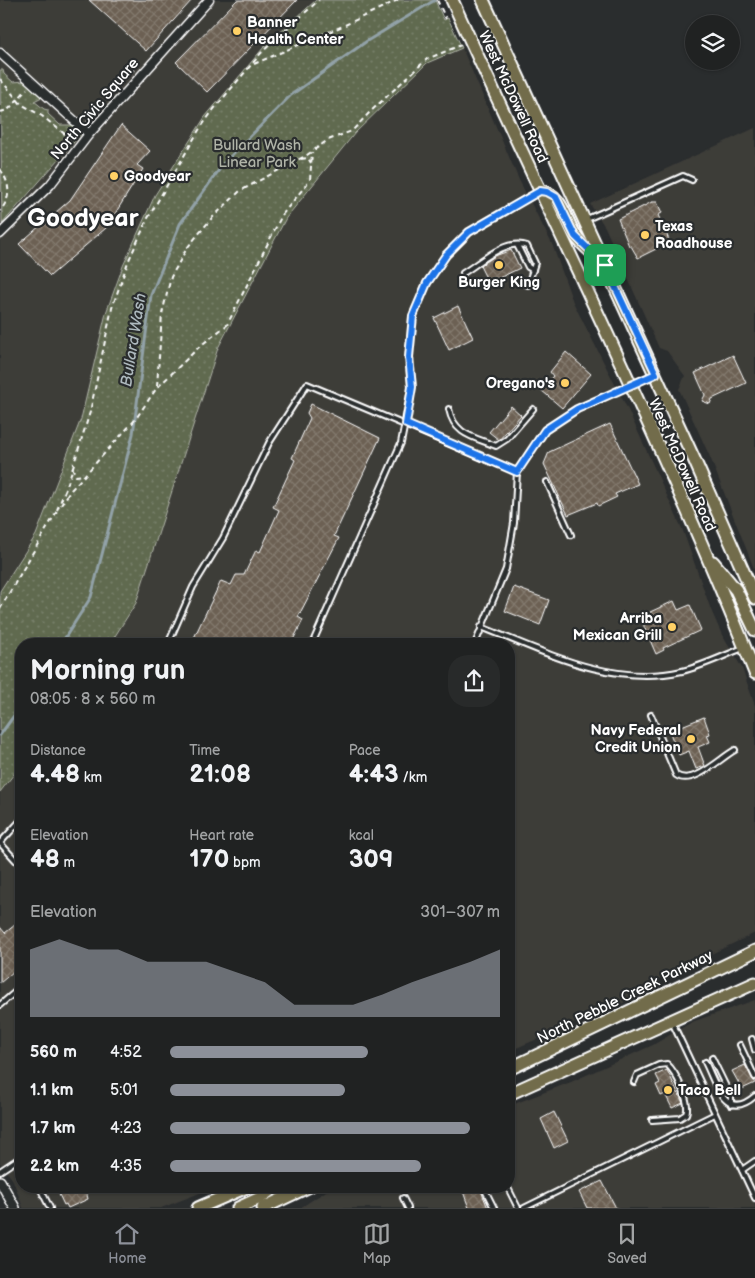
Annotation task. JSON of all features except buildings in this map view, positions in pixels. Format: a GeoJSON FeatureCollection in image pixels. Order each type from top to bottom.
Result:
{"type":"FeatureCollection","features":[{"type":"Feature","properties":{"kind":"main road","name":"West McDowell Road"},"geometry":{"type":"LineString","coordinates":[[452,0],[705,554],[750,648],[755,673]]}},
{"type":"Feature","properties":{"kind":"main road","name":"West McDowell Road"},"geometry":{"type":"LineString","coordinates":[[484,1],[656,374],[755,598]]}},
{"type":"Feature","properties":{"kind":"main road"},"geometry":{"type":"LineString","coordinates":[[540,191],[547,192],[556,197],[575,236],[605,265]]}},
{"type":"Feature","properties":{"kind":"main road"},"geometry":{"type":"LineString","coordinates":[[705,554],[736,590],[755,630]]}},
{"type":"Feature","properties":{"kind":"main road","name":"North Pebble Creek Parkway"},"geometry":{"type":"LineString","coordinates":[[515,1066],[755,952]]}},
{"type":"Feature","properties":{"kind":"main road"},"geometry":{"type":"LineString","coordinates":[[515,1091],[755,984]]}},
{"type":"Feature","properties":{"kind":"main road"},"geometry":{"type":"LineString","coordinates":[[198,1208],[233,1193]]}},
{"type":"Feature","properties":{"kind":"main road"},"geometry":{"type":"LineString","coordinates":[[238,1208],[267,1193]]}},
{"type":"Feature","properties":{"kind":"main road"},"geometry":{"type":"LineString","coordinates":[[263,1208],[295,1193]]}},
{"type":"Feature","properties":{"kind":"street","name":"North Civic Square"},"geometry":{"type":"LineString","coordinates":[[0,234],[50,185],[89,134],[209,0]]}},
{"type":"Feature","properties":{"kind":"street"},"geometry":{"type":"LineString","coordinates":[[0,53],[89,134]]}},
{"type":"Feature","properties":{"kind":"street"},"geometry":{"type":"LineString","coordinates":[[0,1181],[15,1208]]}},
{"type":"Feature","properties":{"kind":"lane"},"geometry":{"type":"LineString","coordinates":[[584,220],[683,176],[692,180]]}},
{"type":"Feature","properties":{"kind":"lane"},"geometry":{"type":"LineString","coordinates":[[315,638],[400,443],[406,424],[412,387],[409,357],[413,316],[427,283],[446,255],[469,232],[540,191]]}},
{"type":"Feature","properties":{"kind":"lane"},"geometry":{"type":"LineString","coordinates":[[517,245],[528,267],[532,270]]}},
{"type":"Feature","properties":{"kind":"lane"},"geometry":{"type":"LineString","coordinates":[[463,273],[472,268],[476,262],[517,245],[527,246],[535,263],[528,285]]}},
{"type":"Feature","properties":{"kind":"lane"},"geometry":{"type":"LineString","coordinates":[[477,638],[506,569],[506,560],[514,523],[517,472],[545,430],[577,409],[656,374]]}},
{"type":"Feature","properties":{"kind":"lane"},"geometry":{"type":"LineString","coordinates":[[171,638],[193,586],[223,538],[269,443],[307,384],[517,472]]}},
{"type":"Feature","properties":{"kind":"lane"},"geometry":{"type":"LineString","coordinates":[[449,409],[455,426],[460,430],[496,446],[507,439],[533,409]]}},
{"type":"Feature","properties":{"kind":"lane"},"geometry":{"type":"LineString","coordinates":[[547,482],[570,535]]}},
{"type":"Feature","properties":{"kind":"lane"},"geometry":{"type":"LineString","coordinates":[[481,628],[507,638]]}},
{"type":"Feature","properties":{"kind":"lane"},"geometry":{"type":"LineString","coordinates":[[515,641],[586,668],[638,675],[691,669],[750,648]]}},
{"type":"Feature","properties":{"kind":"lane"},"geometry":{"type":"LineString","coordinates":[[650,716],[676,775],[680,778],[685,778],[711,768],[725,755],[735,750]]}},
{"type":"Feature","properties":{"kind":"lane"},"geometry":{"type":"LineString","coordinates":[[15,827],[0,843],[15,859]]}},
{"type":"Feature","properties":{"kind":"lane"},"geometry":{"type":"LineString","coordinates":[[0,1005],[15,992]]}},
{"type":"Feature","properties":{"kind":"lane"},"geometry":{"type":"LineString","coordinates":[[671,1020],[755,1198]]}},
{"type":"Feature","properties":{"kind":"lane"},"geometry":{"type":"LineString","coordinates":[[752,1039],[755,1050]]}},
{"type":"Feature","properties":{"kind":"lane"},"geometry":{"type":"LineString","coordinates":[[740,1045],[755,1077]]}},
{"type":"Feature","properties":{"kind":"lane"},"geometry":{"type":"LineString","coordinates":[[712,1058],[731,1097],[731,1105]]}},
{"type":"Feature","properties":{"kind":"lane"},"geometry":{"type":"LineString","coordinates":[[705,1062],[723,1099],[731,1105],[740,1105],[755,1096]]}},
{"type":"Feature","properties":{"kind":"lane"},"geometry":{"type":"LineString","coordinates":[[634,1082],[637,1075],[659,1065],[667,1064],[675,1074],[688,1102],[686,1114],[680,1118],[652,1120]]}},
{"type":"Feature","properties":{"kind":"lane"},"geometry":{"type":"LineString","coordinates":[[524,1208],[715,1114]]}},
{"type":"Feature","properties":{"kind":"lane"},"geometry":{"type":"LineString","coordinates":[[0,1171],[15,1161]]}},
{"type":"Feature","properties":{"kind":"lane"},"geometry":{"type":"LineString","coordinates":[[742,1170],[755,1161]]}},
{"type":"Feature","properties":{"kind":"lane"},"geometry":{"type":"LineString","coordinates":[[42,1193],[50,1208]]}},
{"type":"Feature","properties":{"kind":"lane"},"geometry":{"type":"LineString","coordinates":[[486,1193],[494,1208]]}},
{"type":"Feature","properties":{"kind":"lane"},"geometry":{"type":"LineString","coordinates":[[510,1193],[518,1208]]}},
{"type":"Feature","properties":{"kind":"lane"},"geometry":{"type":"LineString","coordinates":[[404,1198],[408,1208]]}},
{"type":"Feature","properties":{"kind":"path"},"geometry":{"type":"LineString","coordinates":[[57,510],[90,412],[112,308],[128,262],[148,218],[199,130],[262,52],[319,0]]}},
{"type":"Feature","properties":{"kind":"path"},"geometry":{"type":"LineString","coordinates":[[252,65],[398,0]]}},
{"type":"Feature","properties":{"kind":"path"},"geometry":{"type":"LineString","coordinates":[[437,0],[446,19]]}},
{"type":"Feature","properties":{"kind":"path"},"geometry":{"type":"LineString","coordinates":[[156,389],[162,314],[171,276],[187,248],[211,219],[240,191],[312,152],[328,140],[352,131],[427,59],[458,46],[471,44]]}},
{"type":"Feature","properties":{"kind":"path"},"geometry":{"type":"LineString","coordinates":[[262,52],[264,55],[270,56]]}},
{"type":"Feature","properties":{"kind":"path"},"geometry":{"type":"LineString","coordinates":[[94,113],[136,66]]}},
{"type":"Feature","properties":{"kind":"path"},"geometry":{"type":"LineString","coordinates":[[0,79],[17,100]]}},
{"type":"Feature","properties":{"kind":"path"},"geometry":{"type":"LineString","coordinates":[[0,112],[8,110],[33,83]]}},
{"type":"Feature","properties":{"kind":"path"},"geometry":{"type":"LineString","coordinates":[[0,609],[57,510],[71,490],[135,420],[156,389],[200,346],[227,325],[282,215],[310,180],[312,152]]}},
{"type":"Feature","properties":{"kind":"path"},"geometry":{"type":"LineString","coordinates":[[298,160],[308,158],[312,164]]}},
{"type":"Feature","properties":{"kind":"path"},"geometry":{"type":"LineString","coordinates":[[0,169],[9,188],[7,201],[0,211]]}},
{"type":"Feature","properties":{"kind":"path"},"geometry":{"type":"LineString","coordinates":[[157,377],[161,381],[167,378]]}},
{"type":"Feature","properties":{"kind":"path"},"geometry":{"type":"LineString","coordinates":[[72,467],[76,476],[86,474]]}},
{"type":"Feature","properties":{"kind":"shaded area"},"geometry":{"type":"Polygon","coordinates":[[[0,0],[315,0],[264,47],[205,117],[155,195],[123,266],[106,313],[81,419],[36,535],[0,591],[0,0]]]}},
{"type":"Feature","properties":{"kind":"shaded area"},"geometry":{"type":"Polygon","coordinates":[[[462,48],[519,180],[552,244],[573,302],[628,410],[683,531],[711,610],[722,635],[742,668],[755,706],[755,933],[657,980],[623,1003],[515,1048],[515,638],[114,638],[135,605],[218,348],[286,218],[355,133],[427,63],[462,48]]]}},
{"type":"Feature","properties":{"kind":"shaded area"},"geometry":{"type":"Polygon","coordinates":[[[755,128],[755,571],[710,457],[679,389],[685,376],[667,351],[659,348],[605,227],[590,204],[755,128]]]}},
{"type":"Feature","properties":{"kind":"shaded area"},"geometry":{"type":"Polygon","coordinates":[[[15,773],[15,1186],[0,1163],[0,792],[15,773]]]}},
{"type":"Feature","properties":{"kind":"shaded area"},"geometry":{"type":"Polygon","coordinates":[[[755,1000],[755,1208],[300,1208],[323,1193],[515,1193],[515,1104],[571,1082],[653,1045],[692,1022],[755,1000]]]}},
{"type":"Feature","properties":{"kind":"shaded area"},"geometry":{"type":"Polygon","coordinates":[[[18,1193],[200,1193],[161,1208],[23,1208],[18,1193]]]}},
{"type":"Feature","properties":{"kind":"green space","name":"Bullard Wash Linear Park"},"geometry":{"type":"Polygon","coordinates":[[[316,0],[435,0],[444,20],[448,18],[462,48],[427,63],[355,133],[286,218],[218,348],[136,603],[114,638],[15,638],[15,773],[0,792],[0,591],[36,535],[81,419],[106,313],[123,266],[155,195],[205,117],[264,47],[316,0]]]}},
{"type":"Feature","properties":{"kind":"green space"},"geometry":{"type":"Polygon","coordinates":[[[0,70],[3,70],[4,74],[13,82],[25,81],[42,97],[34,101],[48,110],[48,114],[60,125],[73,125],[82,133],[2,224],[0,70]]]}},
{"type":"Feature","properties":{"kind":"waterway","name":"Bullard Wash"},"geometry":{"type":"LineString","coordinates":[[65,638],[91,597],[133,434],[151,295],[180,224],[224,163],[291,95],[367,41],[435,0]]}},
{"type":"Feature","properties":{"kind":"waterway","name":"Bullard Wash"},"geometry":{"type":"LineString","coordinates":[[0,735],[15,714]]}},
{"type":"Feature","properties":{"kind":"place","name":"Banner Health Center"},"geometry":{"type":"Point","coordinates":[237,31]}},
{"type":"Feature","properties":{"kind":"place","name":"Goodyear"},"geometry":{"type":"Point","coordinates":[114,176]}},
{"type":"Feature","properties":{"kind":"place","name":"Texas Roadhouse"},"geometry":{"type":"Point","coordinates":[645,235]}},
{"type":"Feature","properties":{"kind":"place","name":"Burger King"},"geometry":{"type":"Point","coordinates":[499,265]}},
{"type":"Feature","properties":{"kind":"place","name":"Oregano's"},"geometry":{"type":"Point","coordinates":[565,383]}},
{"type":"Feature","properties":{"kind":"place","name":"Arriba Mexican Grill"},"geometry":{"type":"Point","coordinates":[672,627]}},
{"type":"Feature","properties":{"kind":"place","name":"Navy Federal Credit Union"},"geometry":{"type":"Point","coordinates":[691,739]}},
{"type":"Feature","properties":{"kind":"place","name":"Taco Bell"},"geometry":{"type":"Point","coordinates":[668,1090]}},
{"type":"Feature","properties":{"kind":"district","name":"Goodyear"},"geometry":{"type":"Point","coordinates":[83,218]}},
{"type":"Feature","properties":{"kind":"route"},"geometry":{"type":"LineString","coordinates":[[540,191],[547,192],[556,197],[575,236],[605,265],[656,374],[577,409],[545,430],[517,472],[406,424],[412,387],[409,357],[413,316],[427,283],[446,255],[469,232],[540,191]]}}]}
